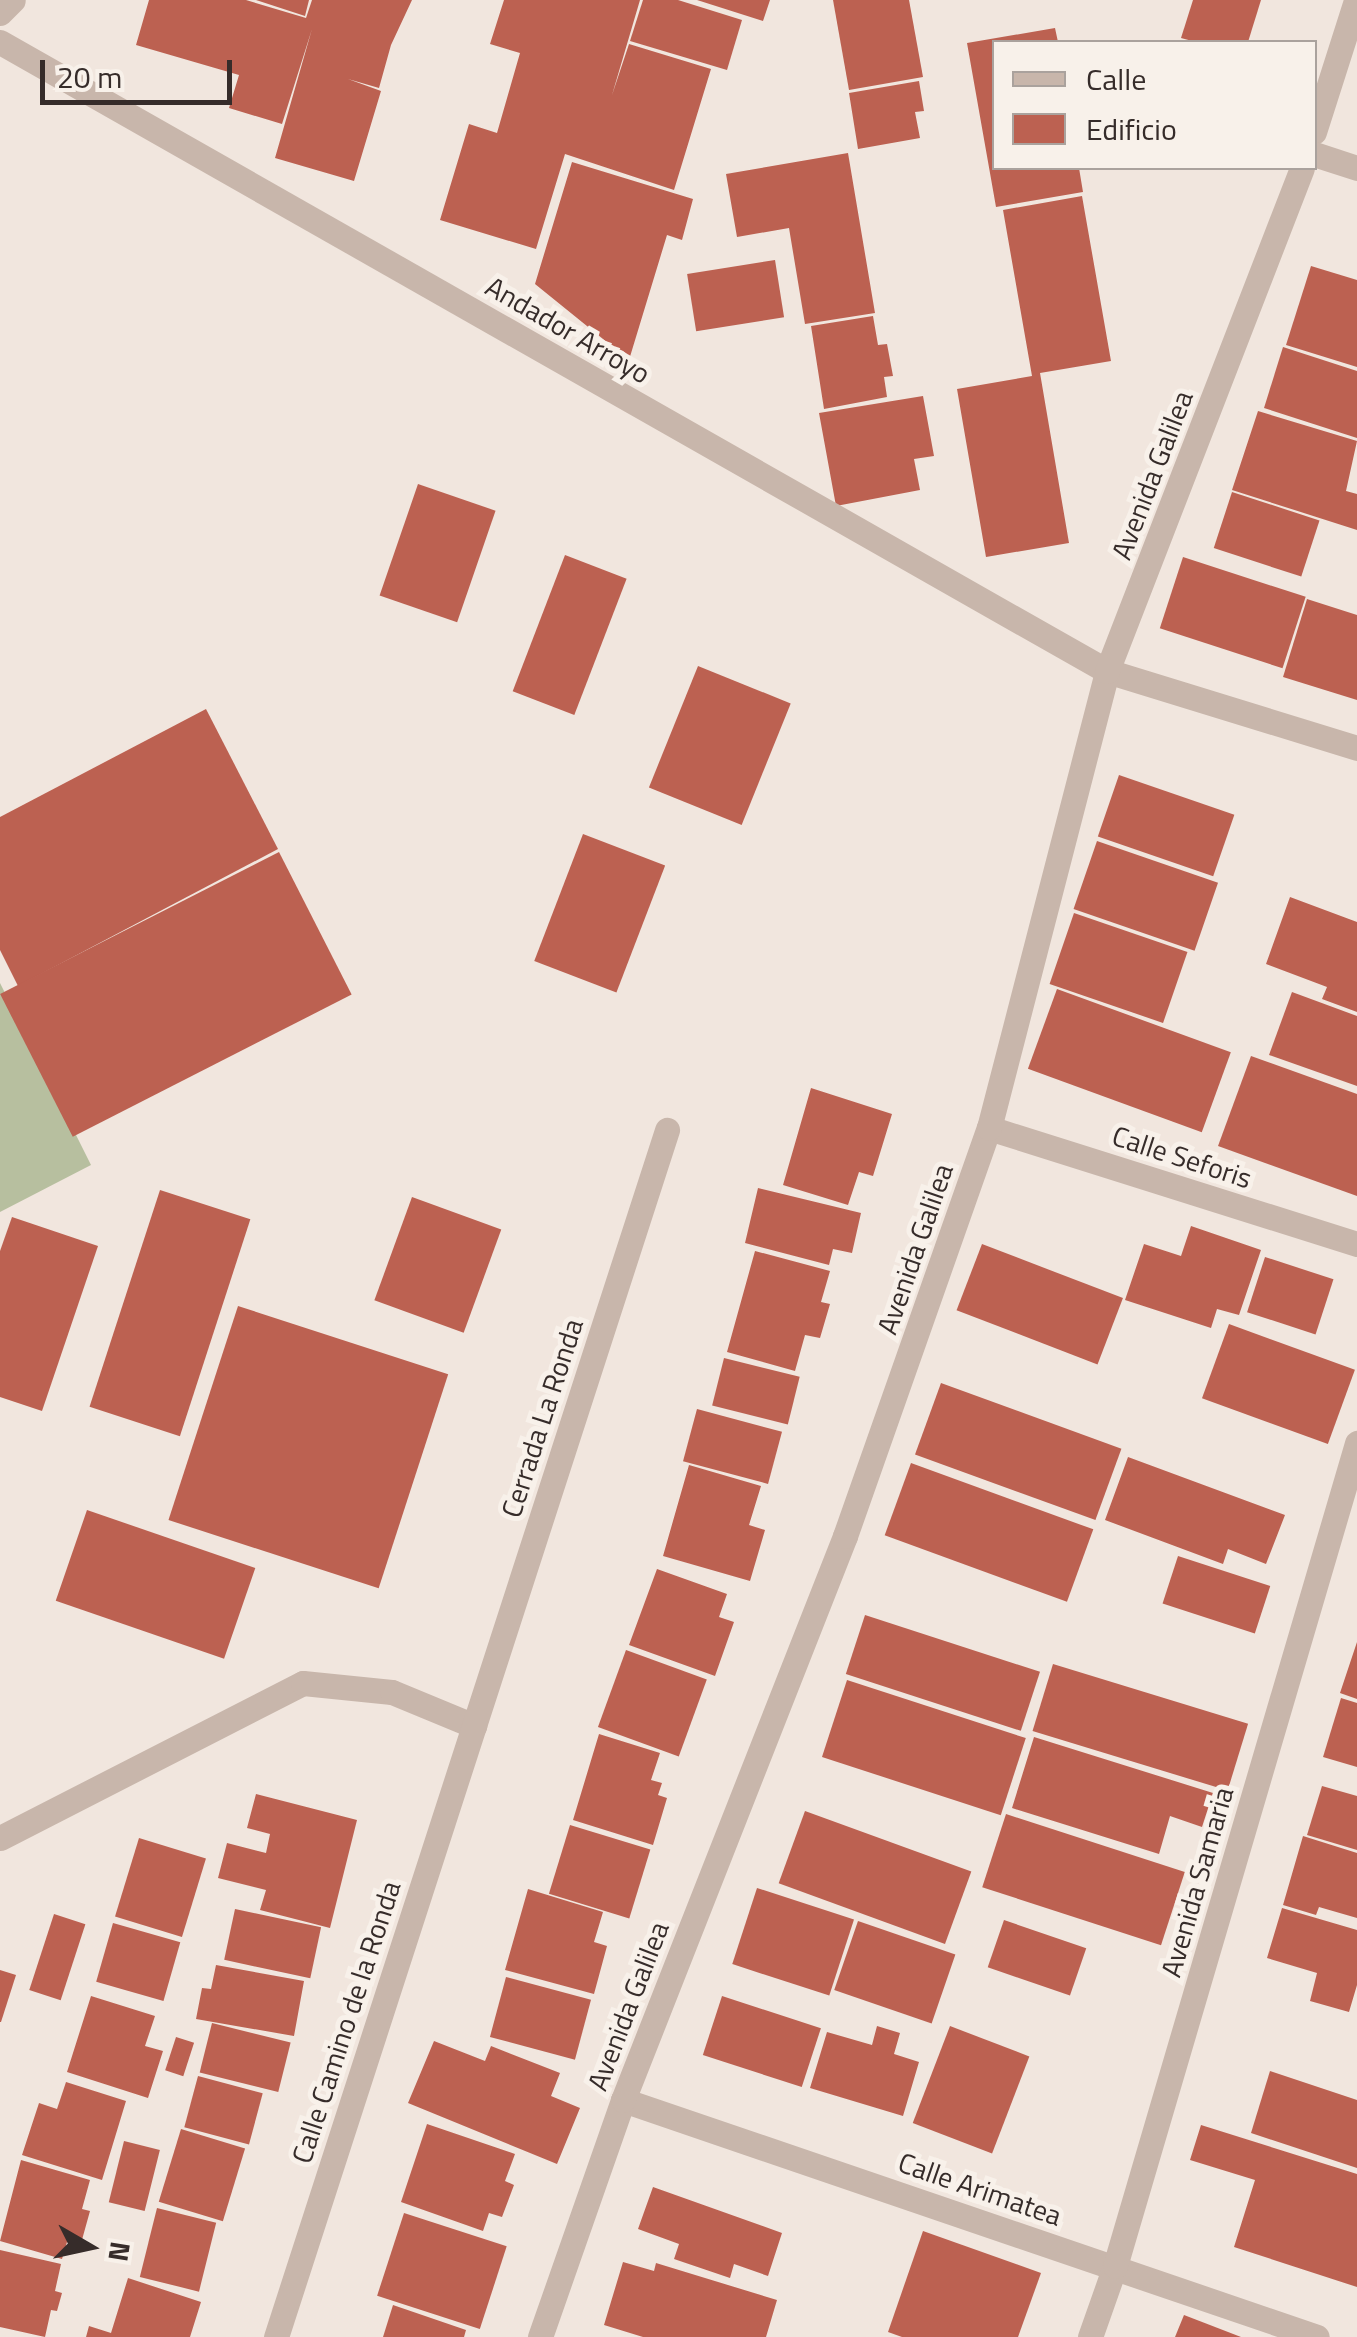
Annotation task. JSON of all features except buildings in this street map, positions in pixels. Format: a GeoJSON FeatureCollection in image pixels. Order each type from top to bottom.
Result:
{"type":"FeatureCollection","features":[{"type":"Feature","properties":{"kind":"street"},"geometry":{"type":"LineString","coordinates":[[0,13],[12,0]]}},
{"type":"Feature","properties":{"kind":"street"},"geometry":{"type":"LineString","coordinates":[[1317,123],[1356,0]]}},
{"type":"Feature","properties":{"kind":"street","name":"Andador Arroyo"},"geometry":{"type":"LineString","coordinates":[[0,42],[1107,671],[1357,748]]}},
{"type":"Feature","properties":{"kind":"street"},"geometry":{"type":"LineString","coordinates":[[1317,155],[1357,168]]}},
{"type":"Feature","properties":{"kind":"street","name":"Avenida Galilea"},"geometry":{"type":"LineString","coordinates":[[540,2337],[623,2100],[845,1536],[990,1128],[1107,671],[1301,170]]}},
{"type":"Feature","properties":{"kind":"street","name":"Calle Seforis"},"geometry":{"type":"LineString","coordinates":[[990,1128],[1357,1244]]}},
{"type":"Feature","properties":{"kind":"street","name":"Cerrada La Ronda"},"geometry":{"type":"LineString","coordinates":[[474,1726],[667,1130]]}},
{"type":"Feature","properties":{"kind":"street","name":"Avenida Samaria"},"geometry":{"type":"LineString","coordinates":[[1090,2337],[1115,2266],[1357,1443]]}},
{"type":"Feature","properties":{"kind":"street"},"geometry":{"type":"LineString","coordinates":[[0,1838],[303,1683],[392,1692],[474,1726]]}},
{"type":"Feature","properties":{"kind":"street","name":"Calle Camino de la Ronda"},"geometry":{"type":"LineString","coordinates":[[276,2337],[474,1726]]}},
{"type":"Feature","properties":{"kind":"street","name":"Calle Arimatea"},"geometry":{"type":"LineString","coordinates":[[623,2100],[1317,2337]]}},
{"type":"Feature","properties":{"kind":"green space"},"geometry":{"type":"Polygon","coordinates":[[[0,983],[91,1165],[0,1212],[0,983]]]}}]}
